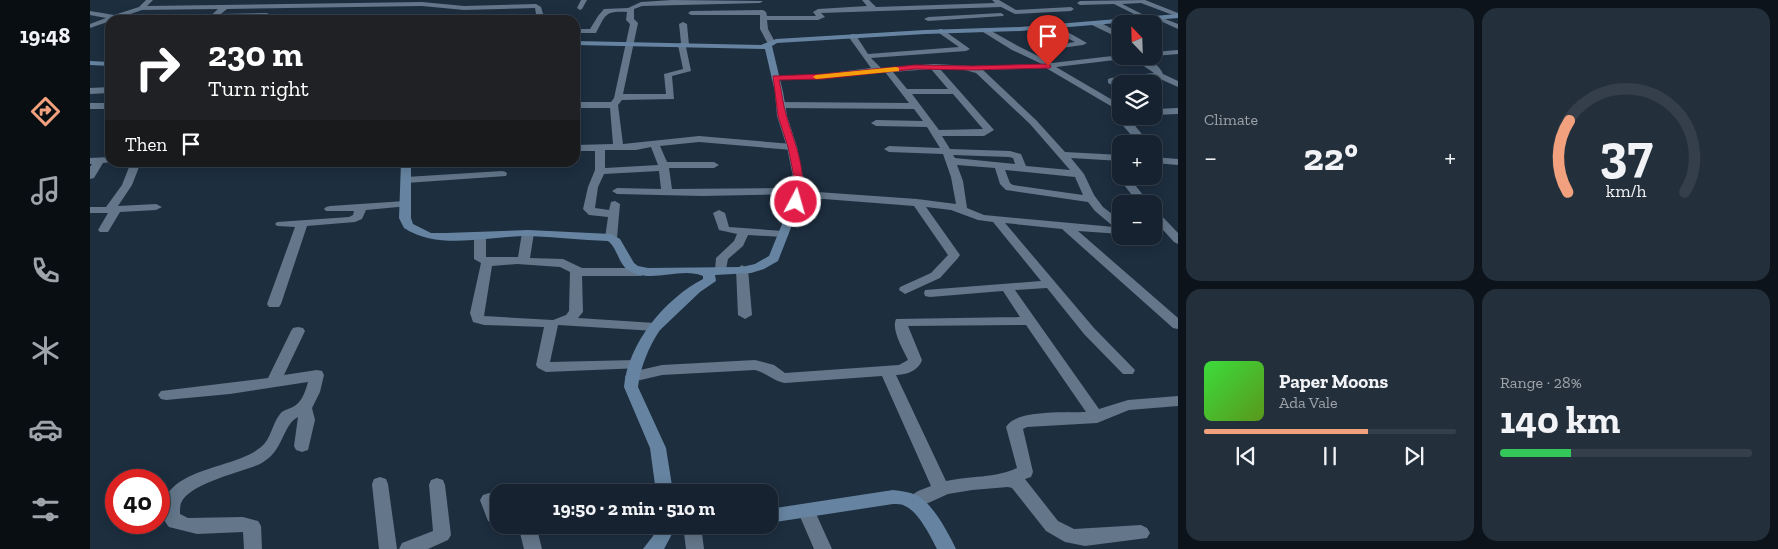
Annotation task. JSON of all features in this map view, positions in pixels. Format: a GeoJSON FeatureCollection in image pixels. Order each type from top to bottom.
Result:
{"type":"FeatureCollection","features":[{"type":"Feature","properties":{"kind":"street"},"geometry":{"type":"LineString","coordinates":[[141,8],[150,0]]}},
{"type":"Feature","properties":{"kind":"street"},"geometry":{"type":"LineString","coordinates":[[153,15],[167,1],[188,0]]}},
{"type":"Feature","properties":{"kind":"street"},"geometry":{"type":"LineString","coordinates":[[580,8],[584,0]]}},
{"type":"Feature","properties":{"kind":"street"},"geometry":{"type":"LineString","coordinates":[[865,0],[873,9]]}},
{"type":"Feature","properties":{"kind":"street"},"geometry":{"type":"LineString","coordinates":[[995,0],[1012,11],[1071,10],[1057,0]]}},
{"type":"Feature","properties":{"kind":"street"},"geometry":{"type":"LineString","coordinates":[[480,235],[480,259],[490,262],[563,263],[576,271],[589,273],[706,272],[742,269],[769,264],[774,258],[798,192],[798,172],[780,106],[759,1],[688,3],[676,1],[636,5],[631,10],[630,20],[634,23],[616,102],[618,147]]}},
{"type":"Feature","properties":{"kind":"street"},"geometry":{"type":"LineString","coordinates":[[1113,2],[1140,15]]}},
{"type":"Feature","properties":{"kind":"street"},"geometry":{"type":"LineString","coordinates":[[1080,3],[1142,2],[1178,16]]}},
{"type":"Feature","properties":{"kind":"street"},"geometry":{"type":"LineString","coordinates":[[120,15],[141,8],[396,3],[460,8],[536,6],[540,15]]}},
{"type":"Feature","properties":{"kind":"street"},"geometry":{"type":"LineString","coordinates":[[688,3],[692,15],[818,18],[820,17],[816,12],[818,11],[1002,5]]}},
{"type":"Feature","properties":{"kind":"street"},"geometry":{"type":"LineString","coordinates":[[195,15],[204,7]]}},
{"type":"Feature","properties":{"kind":"street"},"geometry":{"type":"LineString","coordinates":[[216,15],[225,7]]}},
{"type":"Feature","properties":{"kind":"street"},"geometry":{"type":"LineString","coordinates":[[868,56],[966,49],[946,31],[912,8]]}},
{"type":"Feature","properties":{"kind":"street"},"geometry":{"type":"LineString","coordinates":[[580,31],[593,31],[602,13],[606,10],[631,10]]}},
{"type":"Feature","properties":{"kind":"street"},"geometry":{"type":"LineString","coordinates":[[1043,11],[1066,26]]}},
{"type":"Feature","properties":{"kind":"street"},"geometry":{"type":"LineString","coordinates":[[90,12],[105,15]]}},
{"type":"Feature","properties":{"kind":"street"},"geometry":{"type":"LineString","coordinates":[[928,19],[1001,15]]}},
{"type":"Feature","properties":{"kind":"street"},"geometry":{"type":"LineString","coordinates":[[1162,18],[1178,16]]}},
{"type":"Feature","properties":{"kind":"street"},"geometry":{"type":"LineString","coordinates":[[90,26],[105,20]]}},
{"type":"Feature","properties":{"kind":"street"},"geometry":{"type":"LineString","coordinates":[[1162,20],[1178,27]]}},
{"type":"Feature","properties":{"kind":"street"},"geometry":{"type":"LineString","coordinates":[[580,43],[769,44],[852,36],[1052,27],[1112,22]]}},
{"type":"Feature","properties":{"kind":"street"},"geometry":{"type":"LineString","coordinates":[[1095,23],[1112,32]]}},
{"type":"Feature","properties":{"kind":"street"},"geometry":{"type":"LineString","coordinates":[[580,105],[671,98],[668,74],[687,71],[683,24]]}},
{"type":"Feature","properties":{"kind":"street"},"geometry":{"type":"LineString","coordinates":[[1052,27],[1083,43],[1057,47]]}},
{"type":"Feature","properties":{"kind":"street"},"geometry":{"type":"LineString","coordinates":[[986,30],[1112,104]]}},
{"type":"Feature","properties":{"kind":"street"},"geometry":{"type":"LineString","coordinates":[[852,36],[874,66],[883,70],[905,92],[934,132],[949,156],[956,174],[962,210]]}},
{"type":"Feature","properties":{"kind":"street"},"geometry":{"type":"LineString","coordinates":[[1075,45],[1084,49],[1079,51],[1098,60]]}},
{"type":"Feature","properties":{"kind":"street"},"geometry":{"type":"LineString","coordinates":[[1162,53],[1178,52]]}},
{"type":"Feature","properties":{"kind":"street"},"geometry":{"type":"LineString","coordinates":[[775,78],[815,77],[915,67],[1050,66],[1112,58]]}},
{"type":"Feature","properties":{"kind":"street"},"geometry":{"type":"LineString","coordinates":[[90,63],[105,64]]}},
{"type":"Feature","properties":{"kind":"street"},"geometry":{"type":"LineString","coordinates":[[1148,65],[1158,71],[1159,75]]}},
{"type":"Feature","properties":{"kind":"street"},"geometry":{"type":"LineString","coordinates":[[934,67],[989,130],[984,134],[934,132]]}},
{"type":"Feature","properties":{"kind":"street"},"geometry":{"type":"LineString","coordinates":[[972,68],[979,71],[1034,122],[1079,174],[1099,209],[1112,220]]}},
{"type":"Feature","properties":{"kind":"street"},"geometry":{"type":"LineString","coordinates":[[1162,76],[1178,84]]}},
{"type":"Feature","properties":{"kind":"street"},"geometry":{"type":"LineString","coordinates":[[90,91],[105,90]]}},
{"type":"Feature","properties":{"kind":"street"},"geometry":{"type":"LineString","coordinates":[[905,92],[954,91]]}},
{"type":"Feature","properties":{"kind":"street"},"geometry":{"type":"LineString","coordinates":[[90,106],[105,106]]}},
{"type":"Feature","properties":{"kind":"street"},"geometry":{"type":"LineString","coordinates":[[780,106],[915,106]]}},
{"type":"Feature","properties":{"kind":"street"},"geometry":{"type":"LineString","coordinates":[[90,118],[105,108]]}},
{"type":"Feature","properties":{"kind":"street"},"geometry":{"type":"LineString","coordinates":[[1162,111],[1178,111]]}},
{"type":"Feature","properties":{"kind":"street"},"geometry":{"type":"LineString","coordinates":[[876,122],[928,124]]}},
{"type":"Feature","properties":{"kind":"street"},"geometry":{"type":"LineString","coordinates":[[1128,125],[1137,135]]}},
{"type":"Feature","properties":{"kind":"street"},"geometry":{"type":"LineString","coordinates":[[580,148],[618,147],[699,139],[792,147]]}},
{"type":"Feature","properties":{"kind":"street"},"geometry":{"type":"LineString","coordinates":[[655,144],[663,167],[667,192]]}},
{"type":"Feature","properties":{"kind":"street"},"geometry":{"type":"LineString","coordinates":[[600,148],[600,171],[593,187],[590,212],[615,209],[611,238]]}},
{"type":"Feature","properties":{"kind":"street"},"geometry":{"type":"LineString","coordinates":[[889,149],[949,156],[999,166],[1079,174]]}},
{"type":"Feature","properties":{"kind":"street"},"geometry":{"type":"LineString","coordinates":[[949,156],[1015,155],[1022,168]]}},
{"type":"Feature","properties":{"kind":"street"},"geometry":{"type":"LineString","coordinates":[[1063,155],[1112,157]]}},
{"type":"Feature","properties":{"kind":"street"},"geometry":{"type":"LineString","coordinates":[[1106,157],[1112,164]]}},
{"type":"Feature","properties":{"kind":"street"},"geometry":{"type":"LineString","coordinates":[[1162,160],[1178,162]]}},
{"type":"Feature","properties":{"kind":"street"},"geometry":{"type":"LineString","coordinates":[[90,176],[94,161]]}},
{"type":"Feature","properties":{"kind":"street"},"geometry":{"type":"LineString","coordinates":[[600,171],[714,165]]}},
{"type":"Feature","properties":{"kind":"street"},"geometry":{"type":"LineString","coordinates":[[999,166],[1005,184],[1010,188],[1092,199]]}},
{"type":"Feature","properties":{"kind":"street"},"geometry":{"type":"LineString","coordinates":[[112,209],[127,185],[134,167]]}},
{"type":"Feature","properties":{"kind":"street"},"geometry":{"type":"LineString","coordinates":[[406,167],[405,218],[408,226],[418,232],[429,236],[446,237],[528,233],[611,238],[617,242],[630,267],[641,272]]}},
{"type":"Feature","properties":{"kind":"street"},"geometry":{"type":"LineString","coordinates":[[406,180],[502,174]]}},
{"type":"Feature","properties":{"kind":"street"},"geometry":{"type":"LineString","coordinates":[[1129,185],[1138,195]]}},
{"type":"Feature","properties":{"kind":"street"},"geometry":{"type":"LineString","coordinates":[[617,190],[798,192],[944,205],[982,218],[1112,230]]}},
{"type":"Feature","properties":{"kind":"street"},"geometry":{"type":"LineString","coordinates":[[905,290],[930,280],[950,262],[954,255],[917,202]]}},
{"type":"Feature","properties":{"kind":"street"},"geometry":{"type":"LineString","coordinates":[[330,209],[405,204]]}},
{"type":"Feature","properties":{"kind":"street"},"geometry":{"type":"LineString","coordinates":[[90,210],[156,207]]}},
{"type":"Feature","properties":{"kind":"street"},"geometry":{"type":"LineString","coordinates":[[281,224],[351,220],[358,217],[361,207]]}},
{"type":"Feature","properties":{"kind":"street"},"geometry":{"type":"LineString","coordinates":[[104,230],[116,211],[112,209]]}},
{"type":"Feature","properties":{"kind":"street"},"geometry":{"type":"LineString","coordinates":[[719,213],[722,228],[728,230],[783,234]]}},
{"type":"Feature","properties":{"kind":"street"},"geometry":{"type":"LineString","coordinates":[[996,219],[1089,331],[1128,370]]}},
{"type":"Feature","properties":{"kind":"street"},"geometry":{"type":"LineString","coordinates":[[1162,221],[1173,230],[1178,240]]}},
{"type":"Feature","properties":{"kind":"street"},"geometry":{"type":"LineString","coordinates":[[274,304],[302,222]]}},
{"type":"Feature","properties":{"kind":"street"},"geometry":{"type":"LineString","coordinates":[[1066,227],[1178,326]]}},
{"type":"Feature","properties":{"kind":"street"},"geometry":{"type":"LineString","coordinates":[[721,271],[722,258],[739,243],[744,231]]}},
{"type":"Feature","properties":{"kind":"street"},"geometry":{"type":"LineString","coordinates":[[518,261],[524,259],[528,233]]}},
{"type":"Feature","properties":{"kind":"street"},"geometry":{"type":"LineString","coordinates":[[490,262],[485,266],[477,313],[478,319],[484,321],[559,321],[655,328]]}},
{"type":"Feature","properties":{"kind":"street"},"geometry":{"type":"LineString","coordinates":[[742,269],[745,315]]}},
{"type":"Feature","properties":{"kind":"street"},"geometry":{"type":"LineString","coordinates":[[559,321],[575,316],[576,271]]}},
{"type":"Feature","properties":{"kind":"street"},"geometry":{"type":"LineString","coordinates":[[663,484],[658,448],[631,387],[634,371],[648,337],[695,289],[710,281],[711,278],[706,272]]}},
{"type":"Feature","properties":{"kind":"street"},"geometry":{"type":"LineString","coordinates":[[930,293],[1050,284]]}},
{"type":"Feature","properties":{"kind":"street"},"geometry":{"type":"LineString","coordinates":[[1006,287],[1097,417]]}},
{"type":"Feature","properties":{"kind":"street"},"geometry":{"type":"LineString","coordinates":[[544,322],[551,325],[543,360],[543,365],[546,367],[634,371],[756,365],[770,369],[778,377],[785,378],[901,370],[914,364],[915,360],[900,325],[901,322],[1030,321]]}},
{"type":"Feature","properties":{"kind":"street"},"geometry":{"type":"LineString","coordinates":[[274,381],[298,331]]}},
{"type":"Feature","properties":{"kind":"street"},"geometry":{"type":"LineString","coordinates":[[887,371],[942,490]]}},
{"type":"Feature","properties":{"kind":"street"},"geometry":{"type":"LineString","coordinates":[[166,395],[230,389],[317,375],[304,407],[307,420],[302,446]]}},
{"type":"Feature","properties":{"kind":"street"},"geometry":{"type":"LineString","coordinates":[[914,502],[921,497],[942,490],[1008,480],[1025,472],[1014,433],[1014,427],[1018,423],[1032,420],[1097,417],[1128,406],[1178,401]]}},
{"type":"Feature","properties":{"kind":"street"},"geometry":{"type":"LineString","coordinates":[[254,549],[252,526],[203,527],[178,523],[171,515],[173,500],[178,493],[193,483],[263,455],[271,446],[286,417],[304,407]]}},
{"type":"Feature","properties":{"kind":"street"},"geometry":{"type":"LineString","coordinates":[[1008,480],[1018,483],[1052,526],[1071,537],[1085,538],[1141,533]]}},
{"type":"Feature","properties":{"kind":"street"},"geometry":{"type":"LineString","coordinates":[[380,484],[388,549]]}},
{"type":"Feature","properties":{"kind":"street"},"geometry":{"type":"LineString","coordinates":[[408,549],[442,535],[436,485]]}},
{"type":"Feature","properties":{"kind":"street"},"geometry":{"type":"LineString","coordinates":[[778,515],[893,497],[914,502],[928,519],[947,549]]}},
{"type":"Feature","properties":{"kind":"street"},"geometry":{"type":"LineString","coordinates":[[807,512],[823,549]]}},
{"type":"Feature","properties":{"kind":"street"},"geometry":{"type":"LineString","coordinates":[[529,534],[533,549]]}},
{"type":"Feature","properties":{"kind":"street"},"geometry":{"type":"LineString","coordinates":[[652,549],[660,541],[663,534]]}},
{"type":"Feature","properties":{"kind":"street"},"geometry":{"type":"LineString","coordinates":[[693,534],[695,549]]}},
{"type":"Feature","properties":{"kind":"slow traffic"},"geometry":{"type":"LineString","coordinates":[[816,77],[896,69]]}},
{"type":"Feature","properties":{"kind":"route"},"geometry":{"type":"LineString","coordinates":[[796,202],[799,182],[798,172],[782,116],[775,78],[823,77],[915,67],[1026,68],[1048,66]]}}]}
